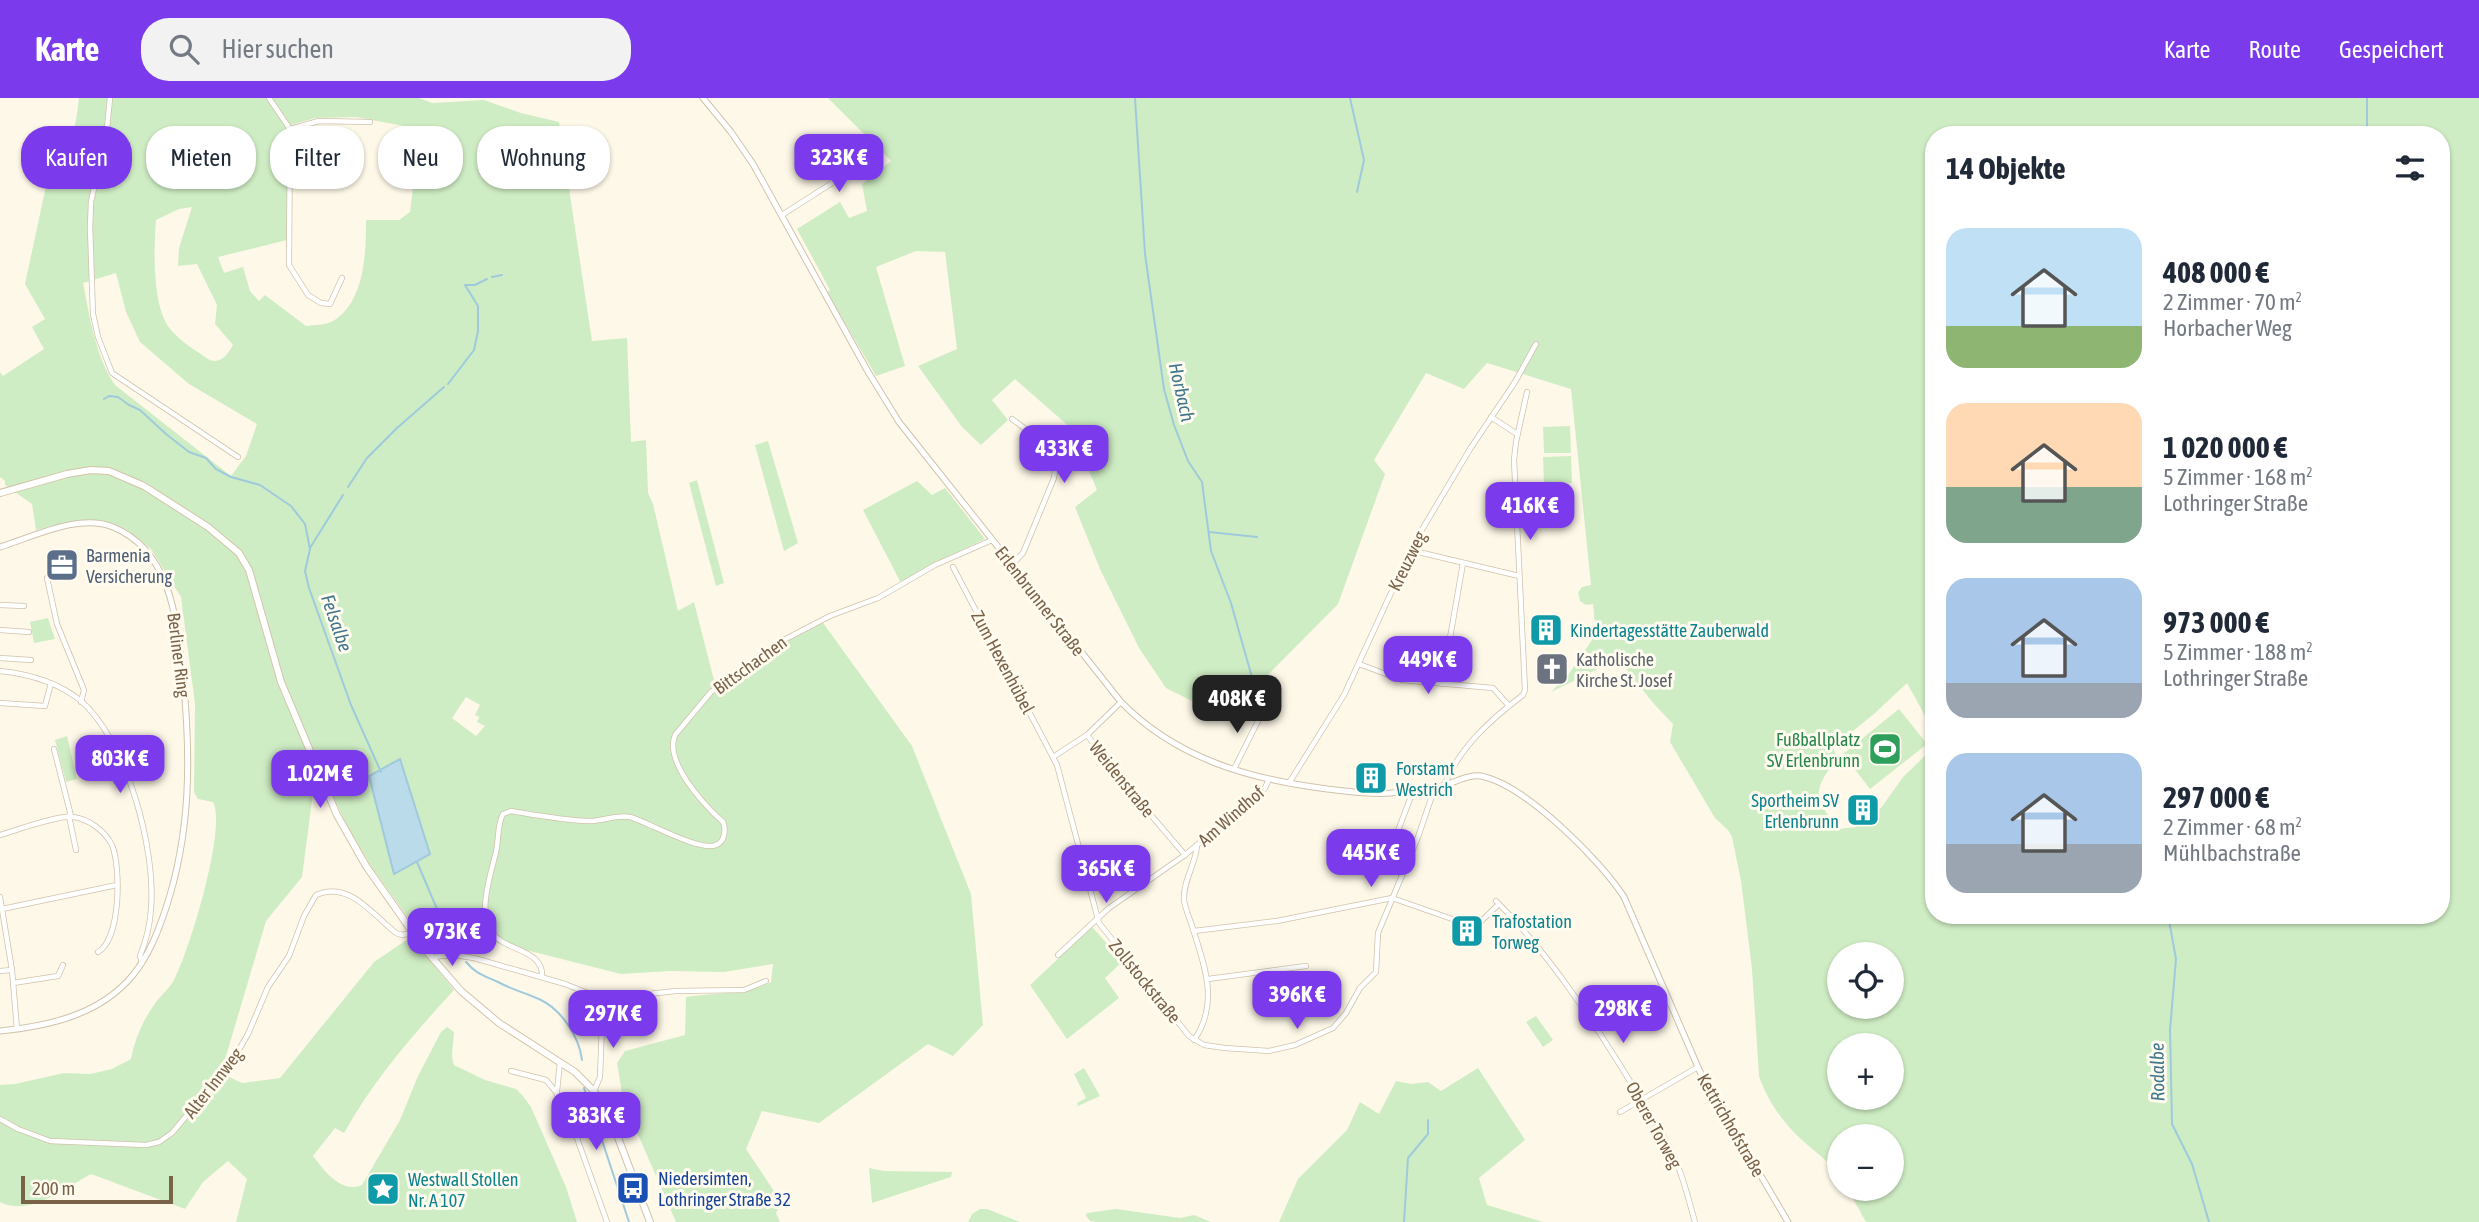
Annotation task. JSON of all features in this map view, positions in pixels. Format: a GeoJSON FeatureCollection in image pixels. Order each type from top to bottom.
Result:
{"type":"FeatureCollection","features":[{"type":"Feature","properties":{"kind":"main road"},"geometry":{"type":"LineString","coordinates":[[0,494],[67,474],[91,470],[109,471],[144,486],[233,546],[249,570],[278,673],[341,823],[366,866],[412,933],[461,991],[478,1007],[575,1072],[594,1090],[608,1114],[650,1222]]}},
{"type":"Feature","properties":{"kind":"street"},"geometry":{"type":"LineString","coordinates":[[110,98],[107,128],[92,193],[90,227],[93,314],[106,360],[112,373],[238,457]]}},
{"type":"Feature","properties":{"kind":"street"},"geometry":{"type":"LineString","coordinates":[[269,98],[288,126]]}},
{"type":"Feature","properties":{"kind":"street","name":"Erlenbrunner Straße"},"geometry":{"type":"LineString","coordinates":[[703,98],[740,143],[892,411],[1121,702],[1156,734],[1176,746],[1234,769],[1269,779],[1371,793],[1435,787]]}},
{"type":"Feature","properties":{"kind":"street"},"geometry":{"type":"LineString","coordinates":[[300,126],[318,121],[369,122]]}},
{"type":"Feature","properties":{"kind":"street"},"geometry":{"type":"LineString","coordinates":[[782,215],[832,183],[837,175],[838,165],[828,152]]}},
{"type":"Feature","properties":{"kind":"street"},"geometry":{"type":"LineString","coordinates":[[290,189],[289,265],[308,295],[324,304],[333,301],[342,278]]}},
{"type":"Feature","properties":{"kind":"street","name":"Kreuzweg"},"geometry":{"type":"LineString","coordinates":[[1289,783],[1340,702],[1410,550],[1451,480],[1510,391],[1536,344]]}},
{"type":"Feature","properties":{"kind":"street"},"geometry":{"type":"LineString","coordinates":[[1444,786],[1456,762],[1474,737],[1523,695],[1525,690],[1514,472],[1517,434],[1527,392]]}},
{"type":"Feature","properties":{"kind":"street"},"geometry":{"type":"LineString","coordinates":[[1491,418],[1517,434]]}},
{"type":"Feature","properties":{"kind":"street"},"geometry":{"type":"LineString","coordinates":[[1012,419],[1049,446],[1056,464],[1054,478],[1023,554],[1012,565]]}},
{"type":"Feature","properties":{"kind":"street","name":"Berliner Ring"},"geometry":{"type":"LineString","coordinates":[[0,547],[69,525],[97,522],[120,530],[136,541],[150,556],[165,583],[178,629],[186,703],[189,774],[183,842],[164,914],[142,964],[122,986],[94,1007],[61,1020],[18,1030],[0,1031]]}},
{"type":"Feature","properties":{"kind":"street","name":"Bittschachen"},"geometry":{"type":"LineString","coordinates":[[542,977],[543,969],[538,962],[494,936],[489,927],[486,909],[488,882],[503,814],[511,811],[584,821],[629,817],[651,828],[704,846],[716,846],[726,827],[696,794],[675,760],[671,744],[675,735],[711,692],[752,659],[805,627],[878,598],[935,565],[992,540]]}},
{"type":"Feature","properties":{"kind":"street"},"geometry":{"type":"LineString","coordinates":[[1410,550],[1519,576]]}},
{"type":"Feature","properties":{"kind":"street"},"geometry":{"type":"LineString","coordinates":[[1442,684],[1463,563]]}},
{"type":"Feature","properties":{"kind":"street","name":"Zum Hexenhübel"},"geometry":{"type":"LineString","coordinates":[[953,567],[1053,757]]}},
{"type":"Feature","properties":{"kind":"street"},"geometry":{"type":"LineString","coordinates":[[47,578],[57,624],[83,690],[81,702]]}},
{"type":"Feature","properties":{"kind":"street"},"geometry":{"type":"LineString","coordinates":[[0,605],[24,606]]}},
{"type":"Feature","properties":{"kind":"street"},"geometry":{"type":"LineString","coordinates":[[0,630],[29,632]]}},
{"type":"Feature","properties":{"kind":"street"},"geometry":{"type":"LineString","coordinates":[[0,658],[32,660]]}},
{"type":"Feature","properties":{"kind":"street"},"geometry":{"type":"LineString","coordinates":[[1359,664],[1394,678],[1493,688],[1509,706]]}},
{"type":"Feature","properties":{"kind":"street"},"geometry":{"type":"LineString","coordinates":[[0,671],[51,683],[81,702],[110,737],[132,790],[149,864],[151,911],[141,956],[142,964]]}},
{"type":"Feature","properties":{"kind":"street"},"geometry":{"type":"LineString","coordinates":[[0,704],[45,706],[51,683]]}},
{"type":"Feature","properties":{"kind":"street"},"geometry":{"type":"LineString","coordinates":[[1053,757],[1087,735],[1121,702]]}},
{"type":"Feature","properties":{"kind":"street"},"geometry":{"type":"LineString","coordinates":[[1234,769],[1262,713]]}},
{"type":"Feature","properties":{"kind":"street","name":"Weidenstraße"},"geometry":{"type":"LineString","coordinates":[[1087,735],[1185,855]]}},
{"type":"Feature","properties":{"kind":"street"},"geometry":{"type":"LineString","coordinates":[[54,749],[76,850]]}},
{"type":"Feature","properties":{"kind":"street","name":"Zollstockstraße"},"geometry":{"type":"LineString","coordinates":[[1053,757],[1097,918],[1103,929],[1194,1041],[1211,1046],[1279,1050],[1333,1028],[1346,1013],[1360,988],[1376,972],[1378,933],[1392,898]]}},
{"type":"Feature","properties":{"kind":"street","name":"Kettrichhofstraße"},"geometry":{"type":"LineString","coordinates":[[1435,787],[1476,776],[1493,780],[1538,807],[1609,875],[1628,904],[1698,1067],[1788,1222]]}},
{"type":"Feature","properties":{"kind":"street","name":"Am Windhof"},"geometry":{"type":"LineString","coordinates":[[1058,955],[1097,918],[1197,846],[1265,788],[1269,779]]}},
{"type":"Feature","properties":{"kind":"street"},"geometry":{"type":"LineString","coordinates":[[1194,932],[1277,921],[1392,898],[1435,787]]}},
{"type":"Feature","properties":{"kind":"street"},"geometry":{"type":"LineString","coordinates":[[1408,862],[1390,852],[1413,790]]}},
{"type":"Feature","properties":{"kind":"street"},"geometry":{"type":"LineString","coordinates":[[0,835],[70,816],[94,825],[108,839],[116,860],[117,905],[108,944],[98,952]]}},
{"type":"Feature","properties":{"kind":"street"},"geometry":{"type":"LineString","coordinates":[[1194,1041],[1206,1013],[1208,979],[1184,898],[1197,846]]}},
{"type":"Feature","properties":{"kind":"street"},"geometry":{"type":"LineString","coordinates":[[2,912],[117,885]]}},
{"type":"Feature","properties":{"kind":"street","name":"Alter Innweg"},"geometry":{"type":"LineString","coordinates":[[0,1119],[50,1141],[146,1145],[159,1142],[180,1124],[242,1048],[268,987],[289,957],[304,916],[316,895],[331,890],[348,894],[396,933],[412,933]]}},
{"type":"Feature","properties":{"kind":"street"},"geometry":{"type":"LineString","coordinates":[[0,897],[12,970],[18,1030]]}},
{"type":"Feature","properties":{"kind":"street","name":"Oberer Torweg"},"geometry":{"type":"LineString","coordinates":[[1392,898],[1475,927],[1498,902],[1553,969],[1607,1044],[1675,1158],[1695,1222]]}},
{"type":"Feature","properties":{"kind":"street"},"geometry":{"type":"LineString","coordinates":[[151,911],[164,914]]}},
{"type":"Feature","properties":{"kind":"street"},"geometry":{"type":"LineString","coordinates":[[431,957],[470,957],[576,987],[603,999],[676,991],[744,990],[766,981]]}},
{"type":"Feature","properties":{"kind":"street"},"geometry":{"type":"LineString","coordinates":[[13,982],[58,976],[64,965]]}},
{"type":"Feature","properties":{"kind":"street"},"geometry":{"type":"LineString","coordinates":[[1208,979],[1306,966]]}},
{"type":"Feature","properties":{"kind":"street"},"geometry":{"type":"LineString","coordinates":[[0,971],[12,970]]}},
{"type":"Feature","properties":{"kind":"street"},"geometry":{"type":"LineString","coordinates":[[594,1090],[600,1077],[603,999]]}},
{"type":"Feature","properties":{"kind":"street"},"geometry":{"type":"LineString","coordinates":[[556,1092],[560,1062]]}},
{"type":"Feature","properties":{"kind":"street"},"geometry":{"type":"LineString","coordinates":[[1620,1112],[1698,1067]]}},
{"type":"Feature","properties":{"kind":"street"},"geometry":{"type":"LineString","coordinates":[[511,1071],[546,1080],[556,1092],[573,1127],[607,1222]]}},
{"type":"Feature","properties":{"kind":"street"},"geometry":{"type":"LineString","coordinates":[[573,1127],[608,1114]]}},
{"type":"Feature","properties":{"kind":"green space"},"geometry":{"type":"Polygon","coordinates":[[[79,98],[419,98],[432,103],[484,100],[559,122],[560,126],[477,126],[477,189],[569,189],[592,341],[627,338],[631,442],[646,440],[648,493],[653,504],[678,611],[694,602],[716,688],[753,659],[821,620],[912,746],[971,894],[983,1025],[953,1056],[928,1044],[819,1123],[762,1111],[746,1149],[778,1197],[780,1206],[776,1213],[780,1222],[676,1222],[623,1100],[617,1063],[625,1051],[685,1035],[686,997],[740,992],[761,986],[771,982],[773,964],[724,972],[621,974],[494,942],[443,951],[431,950],[371,866],[345,822],[327,782],[314,785],[302,877],[266,921],[221,1073],[242,1083],[280,1078],[374,962],[411,937],[454,990],[395,1058],[344,1133],[335,1128],[313,1156],[334,1180],[347,1186],[362,1185],[400,1120],[418,1076],[441,1032],[447,1027],[454,1032],[454,1065],[485,1080],[516,1089],[531,1107],[566,1187],[577,1222],[236,1222],[247,1179],[228,1161],[203,1182],[185,1209],[91,1174],[59,1193],[35,1203],[11,1206],[0,1202],[0,1085],[64,1073],[90,1074],[112,1069],[131,1059],[146,1018],[172,983],[181,965],[197,918],[215,837],[216,816],[213,802],[198,799],[194,792],[195,704],[181,597],[151,549],[127,530],[101,521],[73,521],[36,530],[32,504],[5,485],[5,481],[0,477],[0,372],[3,376],[44,349],[32,327],[45,319],[25,284],[45,189],[132,189],[132,126],[75,124],[79,98]],[[356,117],[315,118],[287,126],[270,126],[270,189],[288,189],[287,240],[218,257],[224,273],[243,267],[250,291],[259,301],[265,295],[306,326],[333,321],[344,313],[352,302],[362,275],[366,220],[399,220],[410,212],[413,189],[463,189],[463,126],[404,126],[356,117]],[[192,207],[179,209],[156,220],[155,274],[159,303],[168,326],[176,335],[214,361],[225,356],[233,345],[215,324],[217,305],[197,264],[178,266],[179,248],[192,207]],[[116,273],[83,283],[98,349],[108,373],[115,385],[231,476],[246,456],[257,424],[189,384],[140,342],[126,312],[116,273]],[[466,697],[452,718],[476,736],[485,726],[477,722],[479,717],[475,715],[480,705],[466,697]]]}},
{"type":"Feature","properties":{"kind":"green space"},"geometry":{"type":"Polygon","coordinates":[[[828,98],[2479,98],[2479,1222],[1866,1222],[1854,1201],[1904,1201],[1904,1124],[1827,1124],[1827,1162],[1788,1126],[1766,1094],[1759,1076],[1752,969],[1741,881],[1732,837],[1715,818],[1670,742],[1673,724],[1618,659],[1551,692],[1568,675],[1596,634],[1593,604],[1586,605],[1580,601],[1578,593],[1582,587],[1591,585],[1571,389],[1487,363],[1464,389],[1426,373],[1374,460],[1385,474],[1338,604],[1235,708],[1194,702],[1166,688],[1139,648],[1100,569],[1075,507],[1097,490],[1072,429],[1015,379],[992,400],[1008,420],[981,445],[962,427],[918,366],[957,349],[945,252],[916,251],[876,267],[905,366],[876,376],[827,292],[830,290],[797,229],[840,202],[849,218],[867,211],[862,184],[891,161],[828,98]]]}},
{"type":"Feature","properties":{"kind":"green space"},"geometry":{"type":"Polygon","coordinates":[[[1570,426],[1571,453],[1544,453],[1543,427],[1570,426]]]}},
{"type":"Feature","properties":{"kind":"green space"},"geometry":{"type":"Polygon","coordinates":[[[768,441],[798,543],[784,551],[755,445],[768,441]]]}},
{"type":"Feature","properties":{"kind":"green space"},"geometry":{"type":"Polygon","coordinates":[[[1571,456],[1572,483],[1544,484],[1543,457],[1571,456]]]}},
{"type":"Feature","properties":{"kind":"green space"},"geometry":{"type":"Polygon","coordinates":[[[697,480],[724,583],[716,586],[689,483],[697,480]]]}},
{"type":"Feature","properties":{"kind":"green space"},"geometry":{"type":"Polygon","coordinates":[[[917,481],[932,495],[945,488],[985,539],[934,563],[901,583],[863,510],[917,481]]]}},
{"type":"Feature","properties":{"kind":"green space"},"geometry":{"type":"Polygon","coordinates":[[[48,618],[55,639],[34,643],[30,622],[48,618]]]}},
{"type":"Feature","properties":{"kind":"green space","name":"Fußballplatz SV Erlenbrunn"},"geometry":{"type":"Polygon","coordinates":[[[1899,709],[1925,742],[1925,746],[1870,789],[1843,754],[1899,709]]]}},
{"type":"Feature","properties":{"kind":"green space"},"geometry":{"type":"Polygon","coordinates":[[[67,736],[77,779],[66,782],[55,740],[67,736]]]}},
{"type":"Feature","properties":{"kind":"green space"},"geometry":{"type":"Polygon","coordinates":[[[1092,927],[1123,961],[1105,978],[1119,998],[1067,1039],[1030,985],[1092,927]]]}},
{"type":"Feature","properties":{"kind":"green space"},"geometry":{"type":"Polygon","coordinates":[[[1536,1016],[1553,1040],[1543,1047],[1526,1022],[1536,1016]]]}},
{"type":"Feature","properties":{"kind":"green space"},"geometry":{"type":"Polygon","coordinates":[[[1084,1068],[1100,1096],[1078,1106],[1077,1103],[1086,1098],[1074,1074],[1084,1068]]]}},
{"type":"Feature","properties":{"kind":"green space"},"geometry":{"type":"Polygon","coordinates":[[[1478,1068],[1525,1140],[1479,1178],[1487,1205],[1543,1222],[1279,1222],[1298,1179],[1347,1130],[1360,1102],[1379,1114],[1396,1081],[1411,1084],[1428,1082],[1441,1091],[1478,1068]]]}},
{"type":"Feature","properties":{"kind":"green space"},"geometry":{"type":"Polygon","coordinates":[[[869,1168],[884,1171],[952,1172],[951,1177],[872,1203],[869,1168]]]}},
{"type":"Feature","properties":{"kind":"green space"},"geometry":{"type":"Polygon","coordinates":[[[980,1209],[987,1209],[1020,1222],[968,1222],[972,1214],[980,1209]]]}},
{"type":"Feature","properties":{"kind":"green space"},"geometry":{"type":"Polygon","coordinates":[[[1116,1209],[1180,1218],[1194,1215],[1211,1222],[1097,1222],[1090,1221],[1086,1216],[1087,1213],[1116,1209]]]}},
{"type":"Feature","properties":{"kind":"water"},"geometry":{"type":"Polygon","coordinates":[[[400,759],[430,854],[394,874],[369,776],[400,759]]]}},
{"type":"Feature","properties":{"kind":"waterway","name":"Horbach"},"geometry":{"type":"LineString","coordinates":[[1135,98],[1145,254],[1164,389],[1188,461],[1202,482],[1211,551],[1231,603],[1253,681]]}},
{"type":"Feature","properties":{"kind":"waterway"},"geometry":{"type":"LineString","coordinates":[[1350,98],[1364,160],[1357,192]]}},
{"type":"Feature","properties":{"kind":"waterway","name":"Rodalbe"},"geometry":{"type":"LineString","coordinates":[[2367,98],[2367,126]]}},
{"type":"Feature","properties":{"kind":"waterway"},"geometry":{"type":"LineString","coordinates":[[492,277],[502,275]]}},
{"type":"Feature","properties":{"kind":"waterway"},"geometry":{"type":"LineString","coordinates":[[448,384],[474,350],[478,331],[478,306],[465,285],[475,285],[487,279]]}},
{"type":"Feature","properties":{"kind":"waterway"},"geometry":{"type":"LineString","coordinates":[[348,487],[367,458],[444,387]]}},
{"type":"Feature","properties":{"kind":"waterway","name":"Felsalbe"},"geometry":{"type":"LineString","coordinates":[[104,399],[109,396],[118,397],[140,410],[189,452],[206,458],[216,469],[231,477],[260,485],[291,506],[305,524],[310,549],[305,571],[309,588],[351,705],[381,772]]}},
{"type":"Feature","properties":{"kind":"waterway"},"geometry":{"type":"LineString","coordinates":[[310,548],[343,495]]}},
{"type":"Feature","properties":{"kind":"waterway"},"geometry":{"type":"LineString","coordinates":[[1209,532],[1257,537]]}},
{"type":"Feature","properties":{"kind":"waterway","name":"Felsalbe"},"geometry":{"type":"LineString","coordinates":[[417,862],[459,952]]}},
{"type":"Feature","properties":{"kind":"waterway","name":"Rodalbe"},"geometry":{"type":"LineString","coordinates":[[2170,924],[2176,959],[2170,1030],[2172,1124],[2192,1164],[2209,1222]]}},
{"type":"Feature","properties":{"kind":"waterway","name":"Felsalbe"},"geometry":{"type":"LineString","coordinates":[[466,962],[481,974],[539,999],[555,1009],[573,1033],[582,1060]]}},
{"type":"Feature","properties":{"kind":"waterway","name":"Felsalbe"},"geometry":{"type":"LineString","coordinates":[[584,1088],[594,1117]]}},
{"type":"Feature","properties":{"kind":"waterway"},"geometry":{"type":"LineString","coordinates":[[1404,1222],[1408,1158],[1428,1134],[1428,1120]]}},
{"type":"Feature","properties":{"kind":"waterway","name":"Felsalbe"},"geometry":{"type":"LineString","coordinates":[[596,1122],[629,1222]]}},
{"type":"Feature","properties":{"kind":"place","name":"Barmenia Versicherung"},"geometry":{"type":"Point","coordinates":[62,565]}},
{"type":"Feature","properties":{"kind":"place","name":"Kindertagesstätte Zauberwald"},"geometry":{"type":"Point","coordinates":[1546,630]}},
{"type":"Feature","properties":{"kind":"place","name":"Katholische Kirche St. Josef"},"geometry":{"type":"Point","coordinates":[1552,669]}},
{"type":"Feature","properties":{"kind":"place","name":"Fußballplatz SV Erlenbrunn"},"geometry":{"type":"Point","coordinates":[1885,749]}},
{"type":"Feature","properties":{"kind":"place","name":"Forstamt Westrich"},"geometry":{"type":"Point","coordinates":[1371,778]}},
{"type":"Feature","properties":{"kind":"place","name":"Sportheim SV Erlenbrunn"},"geometry":{"type":"Point","coordinates":[1863,810]}},
{"type":"Feature","properties":{"kind":"place","name":"Trafostation Torweg"},"geometry":{"type":"Point","coordinates":[1467,931]}},
{"type":"Feature","properties":{"kind":"place","name":"Niedersimten, Lothringer Straße 32"},"geometry":{"type":"Point","coordinates":[633,1188]}},
{"type":"Feature","properties":{"kind":"place","name":"Westwall Stollen Nr. A 107"},"geometry":{"type":"Point","coordinates":[383,1189]}}]}
